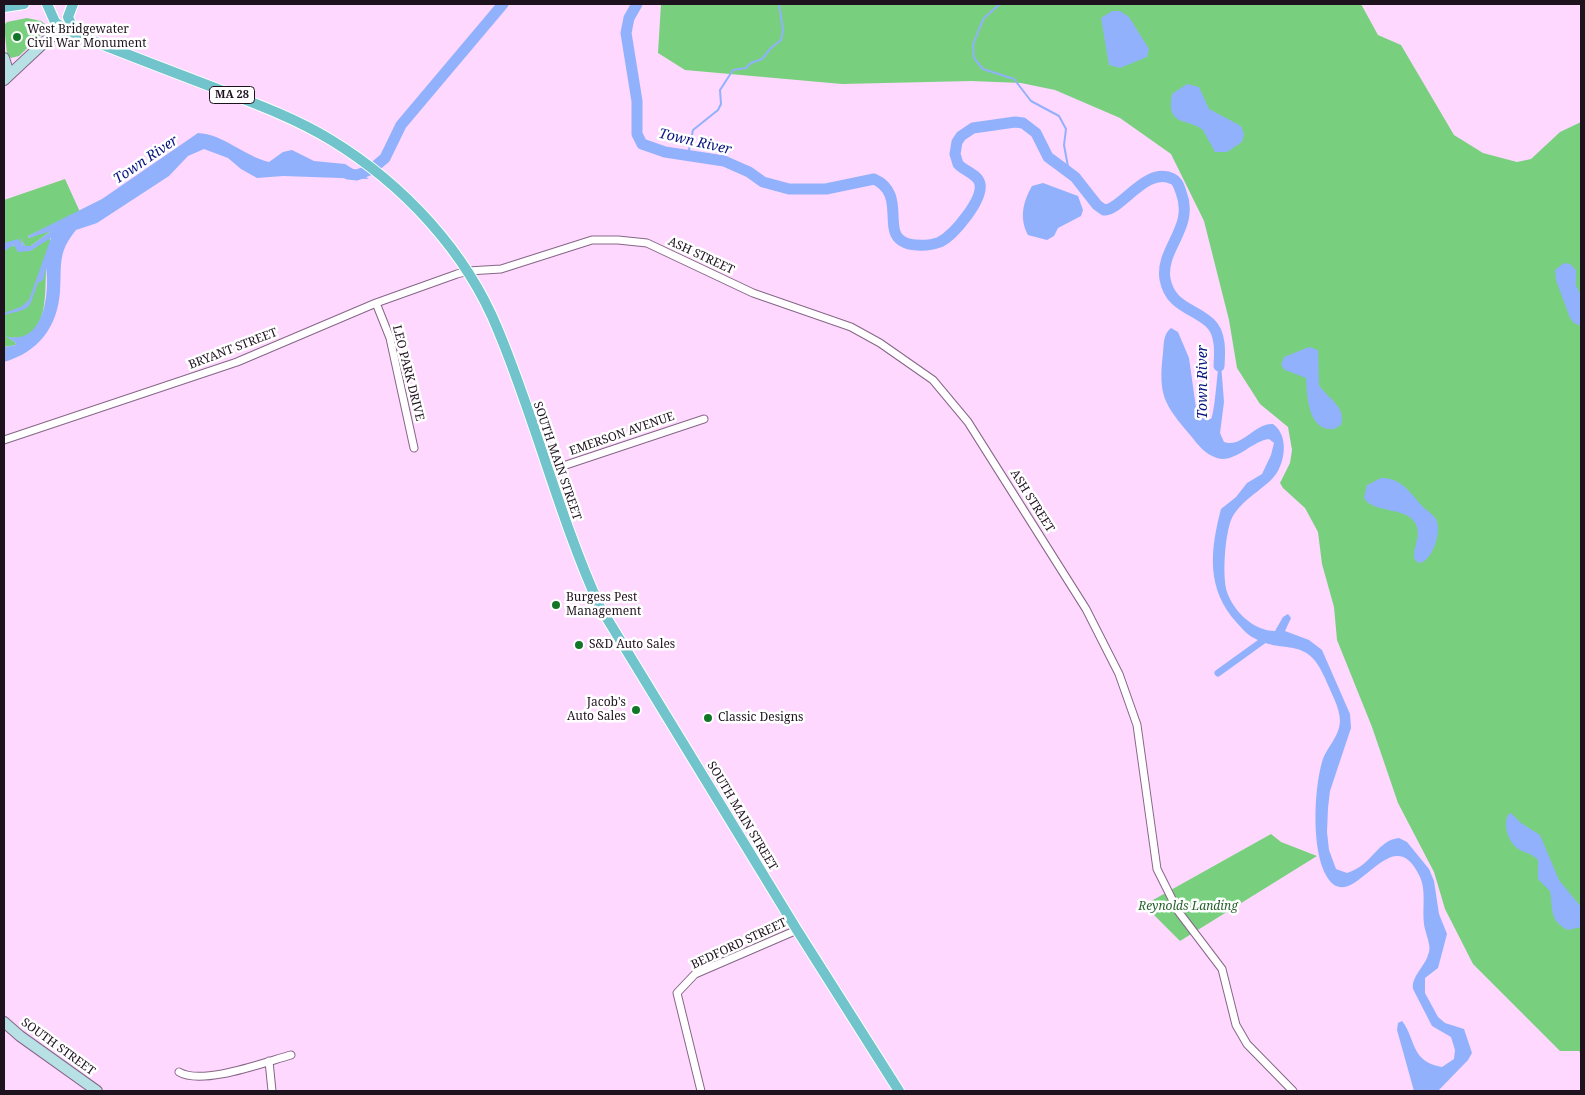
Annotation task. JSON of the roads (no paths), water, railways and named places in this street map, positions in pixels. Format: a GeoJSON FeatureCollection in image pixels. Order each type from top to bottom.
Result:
{"type":"FeatureCollection","features":[{"type":"Feature","properties":{"kind":"main road"},"geometry":{"type":"LineString","coordinates":[[4,7],[24,4]]}},
{"type":"Feature","properties":{"kind":"main road","name":"SOUTH MAIN STREET"},"geometry":{"type":"LineString","coordinates":[[46,4],[55,22],[74,34],[293,121],[330,139],[359,159],[410,201],[468,271],[498,330],[580,562],[600,607],[797,930],[899,1091]]}},
{"type":"Feature","properties":{"kind":"main road"},"geometry":{"type":"LineString","coordinates":[[6,77],[46,39],[54,35],[74,34],[68,17],[73,4]]}},
{"type":"Feature","properties":{"kind":"main road"},"geometry":{"type":"LineString","coordinates":[[4,58],[6,77]]}},
{"type":"Feature","properties":{"kind":"main road","name":"SOUTH STREET"},"geometry":{"type":"LineString","coordinates":[[4,1022],[20,1036],[97,1091]]}},
{"type":"Feature","properties":{"kind":"street","name":"ASH STREET"},"geometry":{"type":"LineString","coordinates":[[468,271],[501,269],[592,240],[647,243],[753,293],[851,327],[880,343],[933,380],[968,422],[1019,500],[1086,609],[1119,674],[1137,725],[1156,869],[1178,911],[1222,969],[1236,1025],[1246,1044],[1293,1091]]}},
{"type":"Feature","properties":{"kind":"street","name":"BRYANT STREET"},"geometry":{"type":"LineString","coordinates":[[4,440],[238,362],[376,303],[468,271]]}},
{"type":"Feature","properties":{"kind":"street","name":"LEO PARK DRIVE"},"geometry":{"type":"LineString","coordinates":[[376,303],[390,338],[414,448]]}},
{"type":"Feature","properties":{"kind":"street","name":"EMERSON AVENUE"},"geometry":{"type":"LineString","coordinates":[[548,472],[704,418]]}},
{"type":"Feature","properties":{"kind":"street","name":"BEDFORD STREET"},"geometry":{"type":"LineString","coordinates":[[701,1091],[677,993],[696,974],[797,930]]}},
{"type":"Feature","properties":{"kind":"street"},"geometry":{"type":"LineString","coordinates":[[179,1072],[190,1077],[202,1077],[291,1055]]}},
{"type":"Feature","properties":{"kind":"street"},"geometry":{"type":"LineString","coordinates":[[269,1061],[272,1091]]}},
{"type":"Feature","properties":{"kind":"water"},"geometry":{"type":"Polygon","coordinates":[[[1112,11],[1120,11],[1129,17],[1149,49],[1147,57],[1120,68],[1109,65],[1101,18],[1112,11]]]}},
{"type":"Feature","properties":{"kind":"water"},"geometry":{"type":"Polygon","coordinates":[[[1187,84],[1199,87],[1209,109],[1241,126],[1244,134],[1242,142],[1227,152],[1215,152],[1203,130],[1175,117],[1171,105],[1172,94],[1187,84]]]}},
{"type":"Feature","properties":{"kind":"water"},"geometry":{"type":"Polygon","coordinates":[[[198,133],[216,137],[269,162],[283,152],[292,150],[314,161],[345,164],[369,179],[283,176],[257,178],[241,169],[228,158],[204,149],[188,156],[169,176],[97,223],[76,230],[63,253],[58,305],[50,327],[44,337],[27,352],[4,362],[4,347],[16,345],[15,342],[5,336],[18,337],[28,334],[36,326],[41,316],[47,292],[46,268],[43,280],[38,283],[31,303],[25,308],[4,315],[4,313],[21,307],[29,300],[51,238],[30,251],[18,252],[14,245],[4,251],[4,243],[18,239],[23,246],[20,236],[25,246],[31,246],[51,231],[29,238],[28,236],[102,199],[198,133]]]}},
{"type":"Feature","properties":{"kind":"water"},"geometry":{"type":"Polygon","coordinates":[[[1043,183],[1078,196],[1083,210],[1081,216],[1058,228],[1054,236],[1047,240],[1028,235],[1023,216],[1024,204],[1032,186],[1043,183]]]}},
{"type":"Feature","properties":{"kind":"water"},"geometry":{"type":"Polygon","coordinates":[[[1564,263],[1570,264],[1576,270],[1576,285],[1581,296],[1581,326],[1574,323],[1570,318],[1556,280],[1555,270],[1564,263]]]}},
{"type":"Feature","properties":{"kind":"water"},"geometry":{"type":"Polygon","coordinates":[[[1171,328],[1178,332],[1189,358],[1196,408],[1199,415],[1205,419],[1211,419],[1212,415],[1220,351],[1224,402],[1220,433],[1224,442],[1237,442],[1260,427],[1273,424],[1282,436],[1284,451],[1280,467],[1267,484],[1239,508],[1231,520],[1225,556],[1225,585],[1235,607],[1246,619],[1260,628],[1275,631],[1283,617],[1288,614],[1291,618],[1285,631],[1309,640],[1322,650],[1350,714],[1351,728],[1330,791],[1328,808],[1327,832],[1329,850],[1336,869],[1347,873],[1356,869],[1385,843],[1399,838],[1407,842],[1429,869],[1434,881],[1439,914],[1447,934],[1438,968],[1425,978],[1425,993],[1438,1017],[1445,1023],[1464,1029],[1472,1053],[1468,1060],[1438,1091],[1414,1091],[1397,1030],[1398,1023],[1402,1021],[1415,1048],[1424,1060],[1442,1067],[1454,1059],[1455,1050],[1451,1037],[1432,1026],[1413,989],[1414,980],[1430,949],[1424,923],[1423,889],[1420,877],[1409,860],[1397,856],[1385,860],[1348,886],[1337,886],[1327,877],[1318,852],[1316,804],[1322,762],[1339,727],[1340,716],[1337,705],[1325,678],[1311,656],[1294,648],[1265,643],[1249,635],[1227,610],[1215,583],[1213,569],[1214,540],[1221,509],[1236,497],[1247,483],[1262,474],[1271,455],[1274,443],[1269,439],[1230,458],[1223,459],[1205,452],[1199,446],[1175,416],[1165,399],[1161,380],[1164,343],[1165,336],[1171,328]]]}},
{"type":"Feature","properties":{"kind":"water"},"geometry":{"type":"Polygon","coordinates":[[[1309,347],[1318,350],[1319,385],[1339,408],[1341,413],[1341,425],[1334,429],[1319,425],[1314,419],[1308,403],[1306,378],[1285,370],[1281,365],[1284,357],[1309,347]]]}},
{"type":"Feature","properties":{"kind":"water"},"geometry":{"type":"Polygon","coordinates":[[[1381,478],[1388,478],[1399,483],[1436,519],[1438,530],[1436,542],[1431,554],[1423,562],[1418,563],[1414,558],[1418,531],[1413,520],[1400,513],[1376,507],[1364,498],[1367,485],[1381,478]]]}},
{"type":"Feature","properties":{"kind":"water"},"geometry":{"type":"Polygon","coordinates":[[[1511,813],[1521,823],[1540,835],[1559,880],[1581,907],[1581,927],[1568,930],[1555,918],[1550,891],[1538,879],[1538,860],[1517,848],[1509,837],[1506,823],[1508,815],[1511,813]]]}},
{"type":"Feature","properties":{"kind":"waterway","name":"Town River"},"geometry":{"type":"LineString","coordinates":[[348,174],[357,175],[372,169],[385,158],[401,125],[503,4]]}},
{"type":"Feature","properties":{"kind":"waterway","name":"Town River"},"geometry":{"type":"LineString","coordinates":[[637,4],[629,18],[626,33],[637,101],[637,134],[642,144],[665,152],[724,161],[749,172],[763,182],[789,189],[826,189],[874,179],[884,185],[889,193],[892,202],[894,229],[897,236],[906,243],[921,245],[940,242],[960,225],[972,208],[980,191],[980,184],[974,175],[958,164],[955,154],[957,142],[961,136],[973,128],[1015,122],[1023,123],[1036,133],[1048,157],[1075,177],[1097,205],[1104,210],[1118,204],[1153,178],[1163,176],[1175,180],[1181,192],[1184,216],[1167,257],[1165,279],[1172,296],[1177,301],[1204,318],[1214,327],[1219,343],[1219,366]]}},
{"type":"Feature","properties":{"kind":"waterway"},"geometry":{"type":"LineString","coordinates":[[688,155],[693,130],[718,110],[721,104],[720,90],[733,70],[746,68],[751,63],[762,59],[781,40],[783,30],[779,4]]}},
{"type":"Feature","properties":{"kind":"waterway"},"geometry":{"type":"LineString","coordinates":[[1000,4],[984,18],[973,45],[974,58],[983,69],[1014,79],[1031,101],[1059,116],[1066,129],[1064,145],[1069,172]]}},
{"type":"Feature","properties":{"kind":"waterway"},"geometry":{"type":"LineString","coordinates":[[1218,673],[1268,637]]}},
{"type":"Feature","properties":{"kind":"place","name":"West Bridgewater Civil War Monument"},"geometry":{"type":"Point","coordinates":[17,37]}},
{"type":"Feature","properties":{"kind":"place","name":"Burgess Pest Management"},"geometry":{"type":"Point","coordinates":[556,605]}},
{"type":"Feature","properties":{"kind":"place","name":"S&D Auto Sales"},"geometry":{"type":"Point","coordinates":[579,645]}},
{"type":"Feature","properties":{"kind":"place","name":"Jacob's Auto Sales"},"geometry":{"type":"Point","coordinates":[636,710]}},
{"type":"Feature","properties":{"kind":"place","name":"Classic Designs"},"geometry":{"type":"Point","coordinates":[708,718]}},
{"type":"Feature","properties":{"kind":"park label","name":"Reynolds Landing"},"geometry":{"type":"Point","coordinates":[1188,907]}}]}
